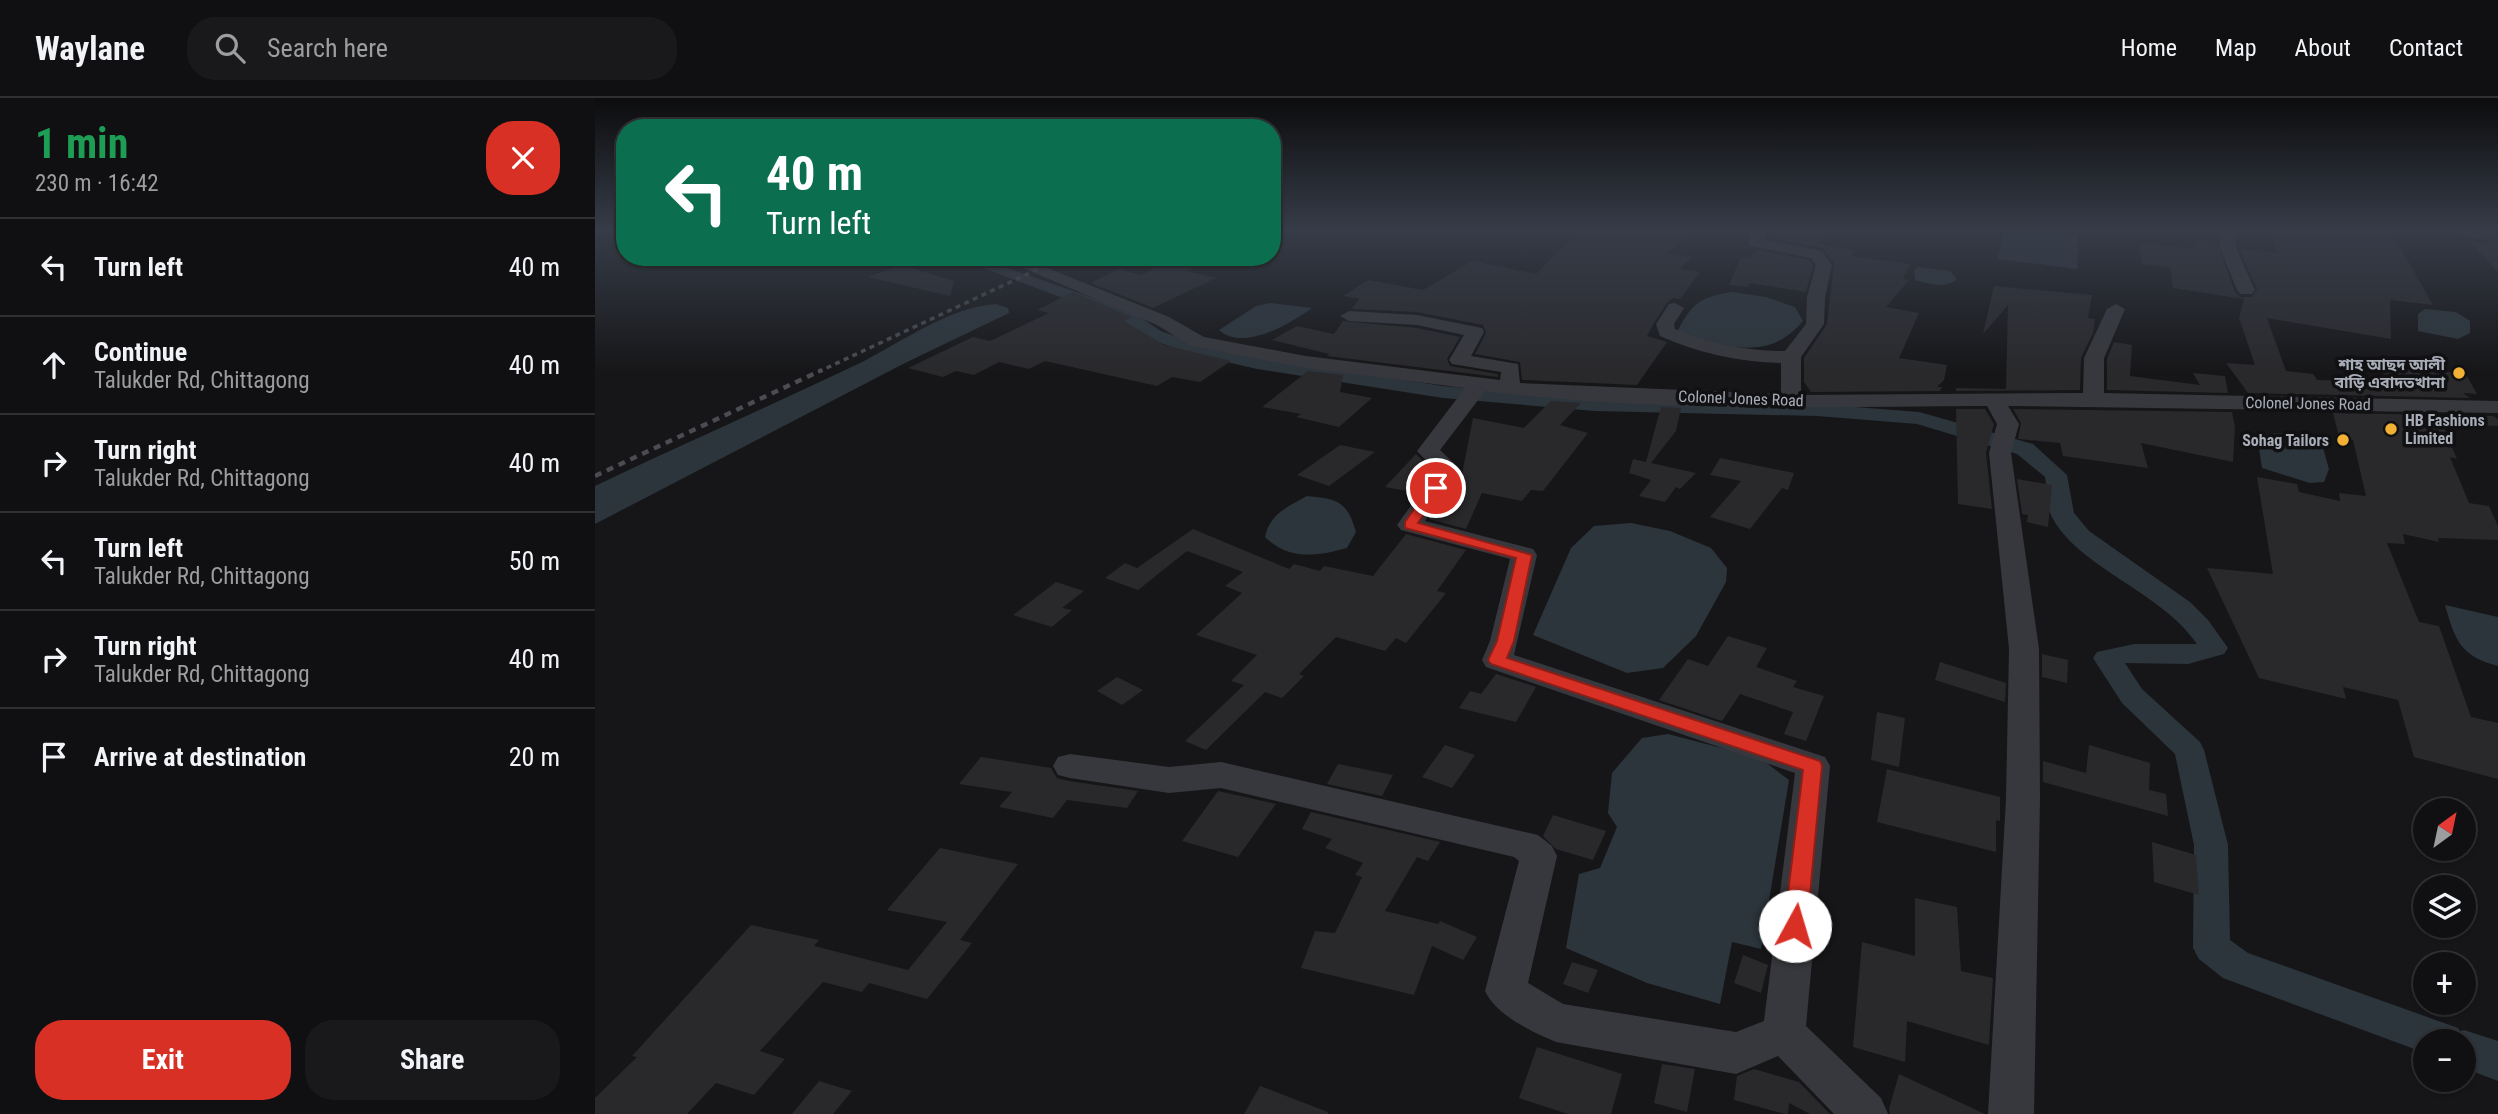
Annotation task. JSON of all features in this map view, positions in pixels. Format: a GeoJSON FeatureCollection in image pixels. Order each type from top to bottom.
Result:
{"type":"FeatureCollection","features":[{"type":"Feature","properties":{"kind":"street","name":"Colonel Jones Road"},"geometry":{"type":"LineString","coordinates":[[1058,278],[1163,321],[1198,342],[1226,353],[1422,385],[1510,388],[1568,397],[1731,405],[1791,401],[1909,409],[1994,399],[2498,407]]}},
{"type":"Feature","properties":{"kind":"street"},"geometry":{"type":"LineString","coordinates":[[1791,401],[1791,357],[1815,324],[1816,297],[1821,278]]}},
{"type":"Feature","properties":{"kind":"street"},"geometry":{"type":"LineString","coordinates":[[2241,278],[2246,290]]}},
{"type":"Feature","properties":{"kind":"street"},"geometry":{"type":"LineString","coordinates":[[1103,315],[1126,306]]}},
{"type":"Feature","properties":{"kind":"street"},"geometry":{"type":"LineString","coordinates":[[1675,308],[1665,324],[1667,332],[1683,340],[1719,349],[1791,357]]}},
{"type":"Feature","properties":{"kind":"street"},"geometry":{"type":"LineString","coordinates":[[2093,399],[2094,358],[2116,309]]}},
{"type":"Feature","properties":{"kind":"street"},"geometry":{"type":"LineString","coordinates":[[1349,316],[1417,320],[1475,332],[1459,360],[1511,368],[1510,388]]}},
{"type":"Feature","properties":{"kind":"street"},"geometry":{"type":"LineString","coordinates":[[1478,386],[1428,451],[1450,470],[1410,525],[1524,555],[1505,641],[1497,660],[1646,713],[1813,766],[1784,1033]]}},
{"type":"Feature","properties":{"kind":"street"},"geometry":{"type":"LineString","coordinates":[[1994,399],[2004,438],[2024,649],[2023,799],[2011,1114]]}},
{"type":"Feature","properties":{"kind":"street"},"geometry":{"type":"LineString","coordinates":[[1070,766],[1170,780],[1221,775],[1525,845],[1539,856],[1506,991],[1556,1022],[1735,1053],[1784,1033]]}},
{"type":"Feature","properties":{"kind":"street"},"geometry":{"type":"LineString","coordinates":[[1784,1033],[1865,1114]]}},
{"type":"Feature","properties":{"kind":"shaded area"},"geometry":{"type":"Polygon","coordinates":[[[1915,278],[1957,279],[1943,285],[1915,278]]]}},
{"type":"Feature","properties":{"kind":"shaded area"},"geometry":{"type":"Polygon","coordinates":[[[1732,292],[1766,297],[1795,307],[1803,321],[1790,334],[1776,342],[1749,348],[1686,337],[1678,330],[1688,313],[1699,302],[1732,292]]]}},
{"type":"Feature","properties":{"kind":"shaded area"},"geometry":{"type":"Polygon","coordinates":[[[1270,303],[1312,308],[1279,328],[1253,337],[1229,336],[1219,330],[1256,306],[1270,303]]]}},
{"type":"Feature","properties":{"kind":"shaded area"},"geometry":{"type":"Polygon","coordinates":[[[996,304],[1008,308],[1009,313],[907,362],[595,524],[595,486],[860,363],[943,318],[996,304]]]}},
{"type":"Feature","properties":{"kind":"shaded area"},"geometry":{"type":"Polygon","coordinates":[[[2425,309],[2456,312],[2470,321],[2470,333],[2458,339],[2418,331],[2418,314],[2425,309]]]}},
{"type":"Feature","properties":{"kind":"shaded area"},"geometry":{"type":"Polygon","coordinates":[[[2283,433],[2310,439],[2323,448],[2329,469],[2324,482],[2310,483],[2262,468],[2257,435],[2283,433]]]}},
{"type":"Feature","properties":{"kind":"shaded area"},"geometry":{"type":"Polygon","coordinates":[[[1307,496],[1334,501],[1345,508],[1356,532],[1347,548],[1325,553],[1294,553],[1274,545],[1265,537],[1275,516],[1307,496]]]}},
{"type":"Feature","properties":{"kind":"shaded area"},"geometry":{"type":"Polygon","coordinates":[[[1631,523],[1670,531],[1711,548],[1727,568],[1726,582],[1696,636],[1663,668],[1627,673],[1533,635],[1571,548],[1594,526],[1631,523]]]}},
{"type":"Feature","properties":{"kind":"shaded area"},"geometry":{"type":"Polygon","coordinates":[[[2445,605],[2498,617],[2498,666],[2467,652],[2456,637],[2445,605]]]}},
{"type":"Feature","properties":{"kind":"shaded area"},"geometry":{"type":"Polygon","coordinates":[[[1668,734],[1760,758],[1789,780],[1761,949],[1732,942],[1720,1004],[1647,983],[1566,948],[1579,874],[1600,868],[1617,827],[1608,813],[1612,773],[1642,738],[1668,734]]]}},
{"type":"Feature","properties":{"kind":"building"},"geometry":{"type":"Polygon","coordinates":[[[874,278],[946,278],[954,281],[950,296],[874,278]]]}},
{"type":"Feature","properties":{"kind":"building"},"geometry":{"type":"Polygon","coordinates":[[[1100,278],[1215,278],[1153,308],[1091,283],[1100,278]]]}},
{"type":"Feature","properties":{"kind":"building"},"geometry":{"type":"Polygon","coordinates":[[[1443,278],[1695,278],[1680,299],[1673,298],[1667,303],[1654,323],[1647,336],[1667,342],[1637,385],[1522,380],[1520,362],[1475,354],[1486,333],[1483,325],[1417,312],[1352,309],[1359,299],[1343,296],[1368,280],[1423,290],[1443,278]]]}},
{"type":"Feature","properties":{"kind":"building"},"geometry":{"type":"Polygon","coordinates":[[[1732,278],[1810,278],[1806,292],[1750,283],[1748,287],[1729,285],[1732,278]]]}},
{"type":"Feature","properties":{"kind":"building"},"geometry":{"type":"Polygon","coordinates":[[[1832,278],[1909,280],[1886,307],[1919,313],[1899,358],[1947,365],[1944,380],[1937,387],[1942,387],[1940,391],[1811,392],[1804,382],[1804,358],[1827,324],[1832,278]]]}},
{"type":"Feature","properties":{"kind":"building"},"geometry":{"type":"Polygon","coordinates":[[[2172,278],[2230,278],[2240,297],[2252,297],[2257,289],[2252,278],[2418,278],[2433,305],[2390,300],[2391,339],[2267,318],[2286,371],[2313,374],[2317,380],[2392,382],[2375,367],[2465,373],[2477,394],[2463,393],[2470,398],[2248,393],[2226,363],[2255,365],[2239,318],[2244,299],[2173,288],[2172,278]]]}},
{"type":"Feature","properties":{"kind":"building"},"geometry":{"type":"Polygon","coordinates":[[[1994,286],[2092,295],[2088,318],[2095,319],[2093,333],[2081,358],[2080,390],[1956,391],[1956,388],[2006,389],[2008,305],[1983,334],[1994,286]]]}},
{"type":"Feature","properties":{"kind":"building"},"geometry":{"type":"Polygon","coordinates":[[[1073,292],[1132,317],[1124,321],[1164,345],[1231,361],[1200,382],[1172,377],[1157,386],[1045,361],[1029,369],[999,362],[974,375],[956,371],[943,377],[908,368],[973,337],[990,341],[1049,313],[1037,310],[1073,292]]]}},
{"type":"Feature","properties":{"kind":"building"},"geometry":{"type":"Polygon","coordinates":[[[1343,321],[1417,328],[1460,337],[1447,359],[1450,366],[1498,374],[1498,377],[1327,356],[1329,354],[1272,340],[1297,326],[1334,334],[1343,321]]]}},
{"type":"Feature","properties":{"kind":"building"},"geometry":{"type":"Polygon","coordinates":[[[2114,342],[2132,345],[2130,376],[2200,385],[2193,373],[2225,376],[2228,393],[2107,390],[2107,359],[2114,342]]]}},
{"type":"Feature","properties":{"kind":"building"},"geometry":{"type":"Polygon","coordinates":[[[1308,371],[1343,375],[1340,392],[1372,398],[1339,427],[1296,417],[1301,414],[1262,407],[1308,371]]]}},
{"type":"Feature","properties":{"kind":"building"},"geometry":{"type":"Polygon","coordinates":[[[1551,401],[1581,403],[1560,425],[1588,433],[1543,491],[1531,490],[1522,501],[1482,493],[1466,529],[1429,519],[1444,498],[1457,500],[1473,418],[1524,428],[1551,401]]]}},
{"type":"Feature","properties":{"kind":"building"},"geometry":{"type":"Polygon","coordinates":[[[1661,407],[1681,408],[1676,431],[1651,463],[1696,473],[1680,489],[1676,487],[1665,502],[1639,496],[1651,480],[1629,473],[1633,459],[1646,462],[1661,407]]]}},
{"type":"Feature","properties":{"kind":"building"},"geometry":{"type":"Polygon","coordinates":[[[1956,409],[1985,409],[1994,424],[1986,453],[1992,509],[1958,504],[1956,409]]]}},
{"type":"Feature","properties":{"kind":"building"},"geometry":{"type":"Polygon","coordinates":[[[2013,409],[2232,412],[2235,427],[2233,462],[2141,443],[2148,468],[2063,456],[2060,443],[2018,439],[2021,423],[2013,409]]]}},
{"type":"Feature","properties":{"kind":"building"},"geometry":{"type":"Polygon","coordinates":[[[2333,413],[2493,416],[2498,419],[2498,426],[2442,424],[2457,459],[2450,457],[2469,503],[2489,506],[2498,526],[2498,540],[2438,538],[2439,542],[2403,534],[2405,544],[2387,543],[2419,622],[2439,626],[2471,717],[2498,723],[2498,779],[2414,757],[2398,700],[2343,687],[2346,699],[2259,678],[2207,568],[2273,574],[2257,477],[2297,484],[2299,492],[2340,501],[2339,493],[2366,496],[2353,440],[2339,437],[2333,413]]]}},
{"type":"Feature","properties":{"kind":"building"},"geometry":{"type":"Polygon","coordinates":[[[1340,445],[1375,452],[1329,486],[1297,475],[1340,445]]]}},
{"type":"Feature","properties":{"kind":"building"},"geometry":{"type":"Polygon","coordinates":[[[1416,454],[1429,467],[1407,491],[1385,487],[1416,454]]]}},
{"type":"Feature","properties":{"kind":"building"},"geometry":{"type":"Polygon","coordinates":[[[1720,458],[1794,473],[1788,490],[1782,488],[1750,529],[1710,517],[1741,481],[1710,475],[1720,458]]]}},
{"type":"Feature","properties":{"kind":"building"},"geometry":{"type":"Polygon","coordinates":[[[2017,479],[2052,485],[2048,527],[2027,522],[2028,515],[2022,514],[2017,479]]]}},
{"type":"Feature","properties":{"kind":"building"},"geometry":{"type":"Polygon","coordinates":[[[1193,529],[1289,569],[1294,564],[1320,571],[1324,566],[1373,576],[1406,534],[1466,550],[1437,591],[1446,593],[1406,643],[1396,638],[1385,651],[1336,637],[1299,674],[1304,676],[1282,698],[1265,692],[1206,750],[1185,741],[1244,685],[1231,681],[1257,655],[1196,635],[1242,593],[1225,586],[1243,572],[1187,551],[1138,590],[1105,578],[1125,563],[1137,568],[1193,529]]]}},
{"type":"Feature","properties":{"kind":"building"},"geometry":{"type":"Polygon","coordinates":[[[1056,582],[1084,591],[1062,608],[1072,610],[1052,627],[1013,615],[1056,582]]]}},
{"type":"Feature","properties":{"kind":"building"},"geometry":{"type":"Polygon","coordinates":[[[1728,636],[1767,648],[1756,667],[1797,681],[1793,687],[1824,696],[1806,741],[1784,734],[1793,712],[1740,694],[1722,721],[1659,700],[1688,659],[1708,666],[1728,636]]]}},
{"type":"Feature","properties":{"kind":"building"},"geometry":{"type":"Polygon","coordinates":[[[2042,654],[2068,660],[2067,683],[2042,677],[2042,654]]]}},
{"type":"Feature","properties":{"kind":"building"},"geometry":{"type":"Polygon","coordinates":[[[1940,662],[2006,683],[2005,702],[1935,680],[1940,662]]]}},
{"type":"Feature","properties":{"kind":"building"},"geometry":{"type":"Polygon","coordinates":[[[1496,674],[1536,687],[1516,722],[1459,708],[1470,691],[1481,694],[1496,674]]]}},
{"type":"Feature","properties":{"kind":"building"},"geometry":{"type":"Polygon","coordinates":[[[1117,677],[1143,690],[1122,705],[1097,691],[1117,677]]]}},
{"type":"Feature","properties":{"kind":"building"},"geometry":{"type":"Polygon","coordinates":[[[1877,712],[1905,718],[1899,767],[1871,760],[1877,712]]]}},
{"type":"Feature","properties":{"kind":"building"},"geometry":{"type":"Polygon","coordinates":[[[1445,745],[1475,755],[1452,788],[1422,777],[1445,745]]]}},
{"type":"Feature","properties":{"kind":"building"},"geometry":{"type":"Polygon","coordinates":[[[2089,745],[2150,763],[2149,790],[2166,794],[2168,816],[2043,782],[2043,761],[2086,773],[2089,745]]]}},
{"type":"Feature","properties":{"kind":"building"},"geometry":{"type":"Polygon","coordinates":[[[981,757],[1051,768],[1057,778],[1069,781],[1138,791],[1127,808],[1067,800],[1053,818],[999,807],[1012,792],[959,784],[981,757]]]}},
{"type":"Feature","properties":{"kind":"building"},"geometry":{"type":"Polygon","coordinates":[[[1338,764],[1393,775],[1382,796],[1327,784],[1338,764]]]}},
{"type":"Feature","properties":{"kind":"building"},"geometry":{"type":"Polygon","coordinates":[[[1887,769],[2000,797],[2000,821],[1996,820],[1996,852],[1877,822],[1887,769]]]}},
{"type":"Feature","properties":{"kind":"building"},"geometry":{"type":"Polygon","coordinates":[[[1218,791],[1276,804],[1238,857],[1182,841],[1218,791]]]}},
{"type":"Feature","properties":{"kind":"building"},"geometry":{"type":"Polygon","coordinates":[[[1311,812],[1440,842],[1428,861],[1417,857],[1385,911],[1438,924],[1440,921],[1477,937],[1463,960],[1432,946],[1414,995],[1301,968],[1315,931],[1335,933],[1362,877],[1355,875],[1363,863],[1325,848],[1332,839],[1302,829],[1311,812]]]}},
{"type":"Feature","properties":{"kind":"building"},"geometry":{"type":"Polygon","coordinates":[[[1553,815],[1606,831],[1593,860],[1556,849],[1543,836],[1553,815]]]}},
{"type":"Feature","properties":{"kind":"building"},"geometry":{"type":"Polygon","coordinates":[[[2152,842],[2196,855],[2199,895],[2154,882],[2152,842]]]}},
{"type":"Feature","properties":{"kind":"building"},"geometry":{"type":"Polygon","coordinates":[[[940,848],[1018,864],[960,940],[972,943],[927,999],[869,983],[862,992],[823,982],[760,1051],[785,1059],[754,1095],[716,1083],[687,1114],[595,1114],[595,1098],[637,1057],[632,1056],[751,925],[819,940],[814,946],[908,970],[947,922],[887,910],[940,848]]]}},
{"type":"Feature","properties":{"kind":"building"},"geometry":{"type":"Polygon","coordinates":[[[1915,898],[1957,907],[1961,971],[1993,978],[1989,1045],[1907,1021],[1905,1062],[1853,1047],[1862,942],[1915,956],[1915,898]]]}},
{"type":"Feature","properties":{"kind":"building"},"geometry":{"type":"Polygon","coordinates":[[[1743,955],[1768,965],[1761,993],[1734,983],[1743,955]]]}},
{"type":"Feature","properties":{"kind":"building"},"geometry":{"type":"Polygon","coordinates":[[[1572,962],[1598,970],[1588,993],[1563,984],[1572,962]]]}},
{"type":"Feature","properties":{"kind":"building"},"geometry":{"type":"Polygon","coordinates":[[[1537,1047],[1622,1074],[1611,1114],[1568,1114],[1519,1098],[1537,1047]]]}},
{"type":"Feature","properties":{"kind":"building"},"geometry":{"type":"Polygon","coordinates":[[[1662,1064],[1695,1069],[1687,1112],[1654,1103],[1662,1064]]]}},
{"type":"Feature","properties":{"kind":"building"},"geometry":{"type":"Polygon","coordinates":[[[1754,1069],[1799,1082],[1830,1114],[1810,1114],[1789,1103],[1788,1114],[1785,1114],[1734,1100],[1737,1076],[1754,1069]]]}},
{"type":"Feature","properties":{"kind":"building"},"geometry":{"type":"Polygon","coordinates":[[[1899,1074],[1985,1114],[1890,1114],[1899,1074]]]}},
{"type":"Feature","properties":{"kind":"building"},"geometry":{"type":"Polygon","coordinates":[[[819,1081],[852,1091],[833,1114],[792,1114],[819,1081]]]}},
{"type":"Feature","properties":{"kind":"building"},"geometry":{"type":"Polygon","coordinates":[[[1260,1086],[1328,1112],[1328,1114],[1244,1114],[1260,1086]]]}},
{"type":"Feature","properties":{"kind":"waterway"},"geometry":{"type":"LineString","coordinates":[[1022,278],[1125,315],[1155,335],[1198,350],[1257,363],[1443,392],[1595,405],[1817,410],[1919,418],[2025,449],[2056,475],[2062,513],[2080,536],[2181,608],[2199,626],[2214,648],[2188,655],[2134,653],[2107,658],[2132,696],[2189,750],[2211,845],[2212,948],[2236,966],[2413,1029]]}},
{"type":"Feature","properties":{"kind":"waterway"},"geometry":{"type":"LineString","coordinates":[[2476,1053],[2498,1061]]}},
{"type":"Feature","properties":{"kind":"railway"},"geometry":{"type":"LineString","coordinates":[[818,372],[1018,278]]}},
{"type":"Feature","properties":{"kind":"railway"},"geometry":{"type":"LineString","coordinates":[[595,476],[822,370]]}},
{"type":"Feature","properties":{"kind":"place","name":"শাহ আছদ আলী বাড়ি এবাদতখানা"},"geometry":{"type":"Point","coordinates":[2459,373]}},
{"type":"Feature","properties":{"kind":"place","name":"HB Fashions Limited"},"geometry":{"type":"Point","coordinates":[2391,429]}},
{"type":"Feature","properties":{"kind":"place","name":"Sohag Tailors"},"geometry":{"type":"Point","coordinates":[2343,440]}},
{"type":"Feature","properties":{"kind":"route"},"geometry":{"type":"LineString","coordinates":[[1436,488],[1410,525],[1524,555],[1505,641],[1497,660],[1646,713],[1813,766],[1795,926]]}}]}
